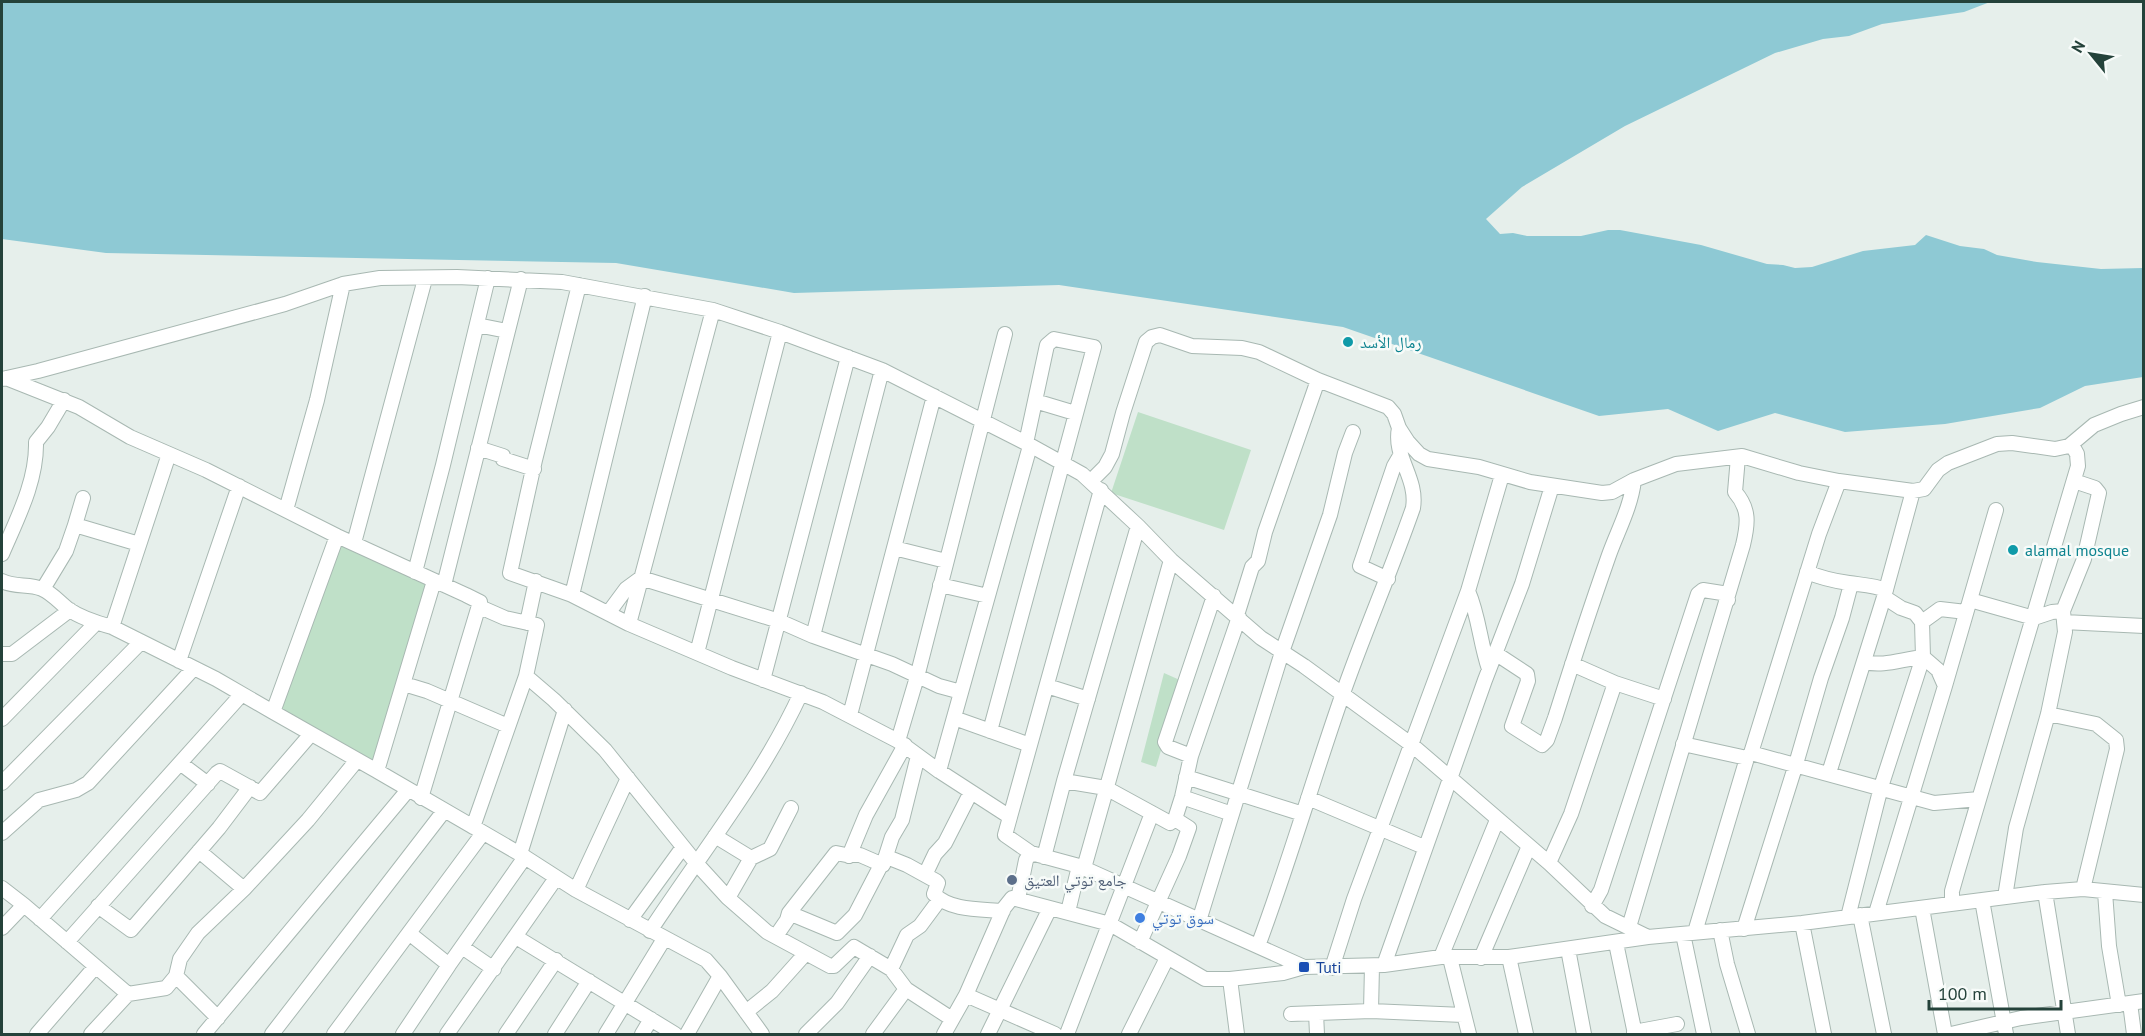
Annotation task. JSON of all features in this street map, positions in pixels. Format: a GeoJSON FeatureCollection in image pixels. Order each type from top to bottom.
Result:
{"type":"FeatureCollection","features":[{"type":"Feature","properties":{"kind":"street"},"geometry":{"type":"LineString","coordinates":[[4,378],[285,304],[343,284],[380,278],[521,279],[579,285],[713,310],[780,332],[882,370],[1082,474],[1138,526],[1170,560],[1262,638],[1412,745],[1530,846],[1592,906],[1605,916],[1648,938]]}},
{"type":"Feature","properties":{"kind":"street"},"geometry":{"type":"LineString","coordinates":[[415,572],[488,278]]}},
{"type":"Feature","properties":{"kind":"street"},"geometry":{"type":"LineString","coordinates":[[354,543],[425,279]]}},
{"type":"Feature","properties":{"kind":"street"},"geometry":{"type":"LineString","coordinates":[[377,771],[439,583],[478,448],[521,279]]}},
{"type":"Feature","properties":{"kind":"street"},"geometry":{"type":"LineString","coordinates":[[286,510],[316,400],[343,284]]}},
{"type":"Feature","properties":{"kind":"street"},"geometry":{"type":"LineString","coordinates":[[579,285],[509,571],[513,575],[572,595],[629,624],[697,653],[801,693],[850,715],[902,743],[939,771],[1010,817]]}},
{"type":"Feature","properties":{"kind":"street"},"geometry":{"type":"LineString","coordinates":[[572,595],[645,296]]}},
{"type":"Feature","properties":{"kind":"street"},"geometry":{"type":"LineString","coordinates":[[629,624],[713,310]]}},
{"type":"Feature","properties":{"kind":"street"},"geometry":{"type":"LineString","coordinates":[[477,325],[507,331]]}},
{"type":"Feature","properties":{"kind":"street"},"geometry":{"type":"LineString","coordinates":[[697,653],[761,413],[780,332]]}},
{"type":"Feature","properties":{"kind":"street"},"geometry":{"type":"LineString","coordinates":[[849,856],[866,815],[902,743],[916,677],[1005,334]]}},
{"type":"Feature","properties":{"kind":"street"},"geometry":{"type":"LineString","coordinates":[[1304,967],[1082,867],[1038,855],[1005,835],[1047,686],[1096,486],[1112,454],[1146,342],[1152,337],[1160,335],[1204,348],[1242,348],[1259,352],[1318,380],[1388,407],[1394,414],[1399,428],[1419,454],[1428,459],[1479,467],[1502,475],[1552,486],[1602,493],[1612,492],[1634,480],[1676,464],[1738,456],[1761,460],[1799,473],[1839,481],[1913,491],[1924,489],[1938,470],[1948,463],[1996,444],[2012,442],[2055,449],[2072,445],[2094,425],[2144,407]]}},
{"type":"Feature","properties":{"kind":"street"},"geometry":{"type":"LineString","coordinates":[[939,771],[1028,444],[1047,345],[1054,339],[1094,347],[990,730]]}},
{"type":"Feature","properties":{"kind":"street"},"geometry":{"type":"LineString","coordinates":[[763,680],[848,357]]}},
{"type":"Feature","properties":{"kind":"street"},"geometry":{"type":"LineString","coordinates":[[813,636],[882,370]]}},
{"type":"Feature","properties":{"kind":"street"},"geometry":{"type":"LineString","coordinates":[[4,378],[64,400],[130,437],[239,486],[337,536],[480,602]]}},
{"type":"Feature","properties":{"kind":"street"},"geometry":{"type":"LineString","coordinates":[[1064,781],[1106,788],[1170,823],[1175,819],[1191,756],[1252,567],[1258,561],[1265,532],[1318,380]]}},
{"type":"Feature","properties":{"kind":"street"},"geometry":{"type":"LineString","coordinates":[[850,715],[934,396]]}},
{"type":"Feature","properties":{"kind":"street"},"geometry":{"type":"LineString","coordinates":[[2,554],[32,476],[36,459],[36,442],[64,400]]}},
{"type":"Feature","properties":{"kind":"street"},"geometry":{"type":"LineString","coordinates":[[1035,401],[1075,413]]}},
{"type":"Feature","properties":{"kind":"street"},"geometry":{"type":"LineString","coordinates":[[1257,946],[1281,882],[1343,694],[1413,508],[1415,497],[1409,472],[1396,440],[1399,428]]}},
{"type":"Feature","properties":{"kind":"street"},"geometry":{"type":"LineString","coordinates":[[1199,921],[1282,652],[1330,515],[1345,453],[1353,432]]}},
{"type":"Feature","properties":{"kind":"street"},"geometry":{"type":"LineString","coordinates":[[1952,903],[1958,870],[2078,466],[2077,454],[2072,445]]}},
{"type":"Feature","properties":{"kind":"street"},"geometry":{"type":"LineString","coordinates":[[478,448],[534,469]]}},
{"type":"Feature","properties":{"kind":"street"},"geometry":{"type":"LineString","coordinates":[[112,627],[169,454]]}},
{"type":"Feature","properties":{"kind":"street"},"geometry":{"type":"LineString","coordinates":[[1388,579],[1360,566],[1394,466],[1401,454]]}},
{"type":"Feature","properties":{"kind":"street"},"geometry":{"type":"LineString","coordinates":[[1629,927],[1728,600],[1748,522],[1742,500],[1735,492],[1738,456]]}},
{"type":"Feature","properties":{"kind":"street"},"geometry":{"type":"LineString","coordinates":[[1332,968],[1341,936],[1468,591],[1502,475]]}},
{"type":"Feature","properties":{"kind":"street"},"geometry":{"type":"LineString","coordinates":[[1495,653],[1527,674],[1528,681],[1512,726],[1542,745],[1547,740],[1610,552],[1633,492],[1634,480]]}},
{"type":"Feature","properties":{"kind":"street"},"geometry":{"type":"LineString","coordinates":[[1704,1035],[1689,933],[1749,755],[1819,534],[1839,481]]}},
{"type":"Feature","properties":{"kind":"street"},"geometry":{"type":"LineString","coordinates":[[2005,897],[2016,828],[2048,714],[2065,632],[2064,616],[2084,559],[2099,493],[2095,488],[2074,481]]}},
{"type":"Feature","properties":{"kind":"street"},"geometry":{"type":"LineString","coordinates":[[179,661],[239,486]]}},
{"type":"Feature","properties":{"kind":"street"},"geometry":{"type":"LineString","coordinates":[[1371,1011],[1378,965],[1522,584],[1552,486]]}},
{"type":"Feature","properties":{"kind":"street"},"geometry":{"type":"LineString","coordinates":[[1829,773],[1885,594],[1913,491]]}},
{"type":"Feature","properties":{"kind":"street"},"geometry":{"type":"LineString","coordinates":[[43,589],[66,551],[83,498]]}},
{"type":"Feature","properties":{"kind":"street"},"geometry":{"type":"LineString","coordinates":[[1876,913],[1996,510]]}},
{"type":"Feature","properties":{"kind":"street"},"geometry":{"type":"LineString","coordinates":[[75,525],[139,544]]}},
{"type":"Feature","properties":{"kind":"street"},"geometry":{"type":"LineString","coordinates":[[1018,899],[1026,860],[1038,855],[1064,781],[1138,526]]}},
{"type":"Feature","properties":{"kind":"street"},"geometry":{"type":"LineString","coordinates":[[273,712],[337,536]]}},
{"type":"Feature","properties":{"kind":"street"},"geometry":{"type":"LineString","coordinates":[[894,548],[946,561]]}},
{"type":"Feature","properties":{"kind":"street"},"geometry":{"type":"LineString","coordinates":[[1068,912],[1106,788],[1170,560]]}},
{"type":"Feature","properties":{"kind":"street"},"geometry":{"type":"LineString","coordinates":[[1807,572],[1824,579],[1871,585],[1901,608],[1915,613],[1922,622],[1923,657],[1881,787],[1854,916],[1884,1035]]}},
{"type":"Feature","properties":{"kind":"street"},"geometry":{"type":"LineString","coordinates":[[641,578],[779,621],[813,636],[892,664],[916,677],[961,692]]}},
{"type":"Feature","properties":{"kind":"street"},"geometry":{"type":"LineString","coordinates":[[609,612],[626,589],[641,578]]}},
{"type":"Feature","properties":{"kind":"street"},"geometry":{"type":"LineString","coordinates":[[2,581],[11,586],[43,589],[70,610],[96,623],[112,627],[242,694],[522,855],[576,890],[706,960],[720,975],[757,1032]]}},
{"type":"Feature","properties":{"kind":"street"},"geometry":{"type":"LineString","coordinates":[[527,623],[536,581]]}},
{"type":"Feature","properties":{"kind":"street"},"geometry":{"type":"LineString","coordinates":[[1744,928],[1797,764],[1851,584]]}},
{"type":"Feature","properties":{"kind":"street"},"geometry":{"type":"LineString","coordinates":[[940,585],[988,596]]}},
{"type":"Feature","properties":{"kind":"street"},"geometry":{"type":"LineString","coordinates":[[1592,906],[1601,890],[1698,594],[1703,590],[1722,592],[1728,600]]}},
{"type":"Feature","properties":{"kind":"street"},"geometry":{"type":"LineString","coordinates":[[1468,591],[1476,609],[1483,651],[1489,669]]}},
{"type":"Feature","properties":{"kind":"street"},"geometry":{"type":"LineString","coordinates":[[1191,756],[1168,747],[1165,742],[1214,596]]}},
{"type":"Feature","properties":{"kind":"street"},"geometry":{"type":"LineString","coordinates":[[334,1035],[409,933],[478,830],[508,726],[526,676],[538,628],[535,624],[505,618],[480,607],[480,602]]}},
{"type":"Feature","properties":{"kind":"street"},"geometry":{"type":"LineString","coordinates":[[421,798],[480,602]]}},
{"type":"Feature","properties":{"kind":"street"},"geometry":{"type":"LineString","coordinates":[[1922,622],[1940,609],[1968,606],[2034,618],[2052,612],[2064,616],[2144,626]]}},
{"type":"Feature","properties":{"kind":"street"},"geometry":{"type":"LineString","coordinates":[[2,654],[12,654],[70,610]]}},
{"type":"Feature","properties":{"kind":"street"},"geometry":{"type":"LineString","coordinates":[[2,719],[96,623]]}},
{"type":"Feature","properties":{"kind":"street"},"geometry":{"type":"LineString","coordinates":[[2,783],[141,642]]}},
{"type":"Feature","properties":{"kind":"street"},"geometry":{"type":"LineString","coordinates":[[1864,662],[1877,665],[1923,657],[1938,670],[1945,686]]}},
{"type":"Feature","properties":{"kind":"street"},"geometry":{"type":"LineString","coordinates":[[1572,664],[1615,683],[1664,699]]}},
{"type":"Feature","properties":{"kind":"street"},"geometry":{"type":"LineString","coordinates":[[2,833],[39,800],[76,790],[88,783],[193,669]]}},
{"type":"Feature","properties":{"kind":"street"},"geometry":{"type":"LineString","coordinates":[[526,676],[565,710],[605,750],[697,864],[728,898],[766,932],[832,967],[854,947],[891,969],[906,989],[952,1019]]}},
{"type":"Feature","properties":{"kind":"street"},"geometry":{"type":"LineString","coordinates":[[1549,863],[1571,814],[1615,683]]}},
{"type":"Feature","properties":{"kind":"street"},"geometry":{"type":"LineString","coordinates":[[404,684],[427,691],[508,726]]}},
{"type":"Feature","properties":{"kind":"street"},"geometry":{"type":"LineString","coordinates":[[1047,686],[1088,699]]}},
{"type":"Feature","properties":{"kind":"street"},"geometry":{"type":"LineString","coordinates":[[650,931],[697,864],[786,725],[801,693]]}},
{"type":"Feature","properties":{"kind":"street"},"geometry":{"type":"LineString","coordinates":[[40,919],[242,694]]}},
{"type":"Feature","properties":{"kind":"street"},"geometry":{"type":"LineString","coordinates":[[403,1035],[522,855],[565,710]]}},
{"type":"Feature","properties":{"kind":"street"},"geometry":{"type":"LineString","coordinates":[[2048,714],[2096,724],[2116,740],[2118,748],[2083,889]]}},
{"type":"Feature","properties":{"kind":"street"},"geometry":{"type":"LineString","coordinates":[[954,718],[1030,745]]}},
{"type":"Feature","properties":{"kind":"street"},"geometry":{"type":"LineString","coordinates":[[67,942],[220,771],[260,793],[263,792],[311,734]]}},
{"type":"Feature","properties":{"kind":"street"},"geometry":{"type":"LineString","coordinates":[[1683,744],[1797,764],[1934,803],[1979,799]]}},
{"type":"Feature","properties":{"kind":"street"},"geometry":{"type":"LineString","coordinates":[[789,913],[837,933],[855,915],[884,861],[892,837],[902,820],[918,756]]}},
{"type":"Feature","properties":{"kind":"street"},"geometry":{"type":"LineString","coordinates":[[91,1035],[128,993],[166,988],[176,976],[180,959],[198,933],[244,889],[308,820],[357,760]]}},
{"type":"Feature","properties":{"kind":"street"},"geometry":{"type":"LineString","coordinates":[[180,763],[208,784]]}},
{"type":"Feature","properties":{"kind":"street"},"geometry":{"type":"LineString","coordinates":[[1186,777],[1303,814]]}},
{"type":"Feature","properties":{"kind":"street"},"geometry":{"type":"LineString","coordinates":[[576,890],[628,778]]}},
{"type":"Feature","properties":{"kind":"street"},"geometry":{"type":"LineString","coordinates":[[98,906],[131,930],[200,851],[250,787]]}},
{"type":"Feature","properties":{"kind":"street"},"geometry":{"type":"LineString","coordinates":[[204,1035],[408,790]]}},
{"type":"Feature","properties":{"kind":"street"},"geometry":{"type":"LineString","coordinates":[[925,875],[935,854],[945,843],[971,792]]}},
{"type":"Feature","properties":{"kind":"street"},"geometry":{"type":"LineString","coordinates":[[1182,797],[1232,814]]}},
{"type":"Feature","properties":{"kind":"street"},"geometry":{"type":"LineString","coordinates":[[1308,798],[1424,847]]}},
{"type":"Feature","properties":{"kind":"street"},"geometry":{"type":"LineString","coordinates":[[728,898],[751,858],[770,849],[791,808]]}},
{"type":"Feature","properties":{"kind":"street"},"geometry":{"type":"LineString","coordinates":[[272,1035],[444,811]]}},
{"type":"Feature","properties":{"kind":"street"},"geometry":{"type":"LineString","coordinates":[[1067,1035],[1152,813]]}},
{"type":"Feature","properties":{"kind":"street"},"geometry":{"type":"LineString","coordinates":[[1140,942],[1189,828],[1175,819]]}},
{"type":"Feature","properties":{"kind":"street"},"geometry":{"type":"LineString","coordinates":[[1469,1035],[1446,958],[1497,820]]}},
{"type":"Feature","properties":{"kind":"street"},"geometry":{"type":"LineString","coordinates":[[715,836],[751,858]]}},
{"type":"Feature","properties":{"kind":"street"},"geometry":{"type":"LineString","coordinates":[[1481,958],[1530,846]]}},
{"type":"Feature","properties":{"kind":"street"},"geometry":{"type":"LineString","coordinates":[[630,920],[683,847]]}},
{"type":"Feature","properties":{"kind":"street"},"geometry":{"type":"LineString","coordinates":[[200,851],[244,889]]}},
{"type":"Feature","properties":{"kind":"street"},"geometry":{"type":"LineString","coordinates":[[776,936],[789,913],[836,853],[849,856],[860,855],[925,875],[938,883],[934,894],[940,899],[971,909],[1003,911]]}},
{"type":"Feature","properties":{"kind":"street"},"geometry":{"type":"LineString","coordinates":[[447,1035],[556,878]]}},
{"type":"Feature","properties":{"kind":"street"},"geometry":{"type":"LineString","coordinates":[[2,888],[128,993]]}},
{"type":"Feature","properties":{"kind":"street"},"geometry":{"type":"LineString","coordinates":[[944,1035],[966,995],[1003,911],[1012,897],[1110,924],[1205,979],[1230,979],[1283,973],[1304,967],[1332,968],[1446,958],[1509,957],[1689,933],[1802,923],[2045,892],[2083,889],[2144,895]]}},
{"type":"Feature","properties":{"kind":"street"},"geometry":{"type":"LineString","coordinates":[[2045,892],[2068,1035]]}},
{"type":"Feature","properties":{"kind":"street"},"geometry":{"type":"LineString","coordinates":[[2105,892],[2109,946],[2131,1003],[2134,1035]]}},
{"type":"Feature","properties":{"kind":"street"},"geometry":{"type":"LineString","coordinates":[[891,969],[907,935],[920,926],[940,899]]}},
{"type":"Feature","properties":{"kind":"street"},"geometry":{"type":"LineString","coordinates":[[1983,900],[2005,1028]]}},
{"type":"Feature","properties":{"kind":"street"},"geometry":{"type":"LineString","coordinates":[[2,928],[24,905]]}},
{"type":"Feature","properties":{"kind":"street"},"geometry":{"type":"LineString","coordinates":[[988,1035],[1050,908]]}},
{"type":"Feature","properties":{"kind":"street"},"geometry":{"type":"LineString","coordinates":[[1922,908],[1945,1035]]}},
{"type":"Feature","properties":{"kind":"street"},"geometry":{"type":"LineString","coordinates":[[1802,923],[1824,1035]]}},
{"type":"Feature","properties":{"kind":"street"},"geometry":{"type":"LineString","coordinates":[[1720,930],[1727,964],[1748,1035]]}},
{"type":"Feature","properties":{"kind":"street"},"geometry":{"type":"LineString","coordinates":[[409,933],[449,965]]}},
{"type":"Feature","properties":{"kind":"street"},"geometry":{"type":"LineString","coordinates":[[516,937],[675,1035]]}},
{"type":"Feature","properties":{"kind":"street"},"geometry":{"type":"LineString","coordinates":[[606,1035],[664,939]]}},
{"type":"Feature","properties":{"kind":"street"},"geometry":{"type":"LineString","coordinates":[[1616,943],[1635,1033],[1677,1024]]}},
{"type":"Feature","properties":{"kind":"street"},"geometry":{"type":"LineString","coordinates":[[462,947],[494,969]]}},
{"type":"Feature","properties":{"kind":"street"},"geometry":{"type":"LineString","coordinates":[[1568,949],[1584,1035]]}},
{"type":"Feature","properties":{"kind":"street"},"geometry":{"type":"LineString","coordinates":[[746,1012],[772,992],[806,953]]}},
{"type":"Feature","properties":{"kind":"street"},"geometry":{"type":"LineString","coordinates":[[806,1035],[837,1003],[870,956]]}},
{"type":"Feature","properties":{"kind":"street"},"geometry":{"type":"LineString","coordinates":[[1509,957],[1526,1035]]}},
{"type":"Feature","properties":{"kind":"street"},"geometry":{"type":"LineString","coordinates":[[1129,1035],[1167,958]]}},
{"type":"Feature","properties":{"kind":"street"},"geometry":{"type":"LineString","coordinates":[[506,1035],[556,960]]}},
{"type":"Feature","properties":{"kind":"street"},"geometry":{"type":"LineString","coordinates":[[37,1035],[95,967]]}},
{"type":"Feature","properties":{"kind":"street"},"geometry":{"type":"LineString","coordinates":[[687,1035],[720,975]]}},
{"type":"Feature","properties":{"kind":"street"},"geometry":{"type":"LineString","coordinates":[[176,976],[218,1018]]}},
{"type":"Feature","properties":{"kind":"street"},"geometry":{"type":"LineString","coordinates":[[1230,979],[1237,1035]]}},
{"type":"Feature","properties":{"kind":"street"},"geometry":{"type":"LineString","coordinates":[[555,1035],[589,981]]}},
{"type":"Feature","properties":{"kind":"street"},"geometry":{"type":"LineString","coordinates":[[873,1035],[906,989]]}},
{"type":"Feature","properties":{"kind":"street"},"geometry":{"type":"LineString","coordinates":[[966,995],[1039,1031],[1055,1035]]}},
{"type":"Feature","properties":{"kind":"street"},"geometry":{"type":"LineString","coordinates":[[1951,1035],[2005,1028],[2064,1011],[2131,1003]]}},
{"type":"Feature","properties":{"kind":"street"},"geometry":{"type":"LineString","coordinates":[[1291,1014],[1371,1011],[1463,1015]]}},
{"type":"Feature","properties":{"kind":"street"},"geometry":{"type":"LineString","coordinates":[[1316,1013],[1317,1035]]}},
{"type":"Feature","properties":{"kind":"street"},"geometry":{"type":"LineString","coordinates":[[642,1035],[651,1019]]}},
{"type":"Feature","properties":{"kind":"green space"},"geometry":{"type":"Polygon","coordinates":[[[1138,412],[1251,450],[1224,530],[1111,493],[1138,412]]]}},
{"type":"Feature","properties":{"kind":"green space"},"geometry":{"type":"Polygon","coordinates":[[[341,541],[429,581],[373,766],[279,711],[341,541]]]}},
{"type":"Feature","properties":{"kind":"green space"},"geometry":{"type":"Polygon","coordinates":[[[1164,673],[1182,681],[1156,767],[1141,762],[1164,673]]]}},
{"type":"Feature","properties":{"kind":"water"},"geometry":{"type":"Polygon","coordinates":[[[2,2],[1990,2],[1964,12],[1882,24],[1849,36],[1823,39],[1775,53],[1625,126],[1522,187],[1486,219],[1500,234],[1581,236],[1608,230],[1620,230],[1701,245],[1767,264],[1795,268],[1812,267],[1863,251],[1915,245],[1926,235],[1960,246],[1984,249],[1997,255],[2037,262],[2101,269],[2143,268],[2143,377],[2085,386],[2040,408],[1945,424],[1845,432],[1775,413],[1718,431],[1668,409],[1599,416],[1343,327],[1059,285],[794,293],[616,263],[106,253],[2,239],[2,2]]]}},
{"type":"Feature","properties":{"kind":"place","name":"رمال الأسد"},"geometry":{"type":"Point","coordinates":[1348,342]}},
{"type":"Feature","properties":{"kind":"place","name":"alamal mosque"},"geometry":{"type":"Point","coordinates":[2013,550]}},
{"type":"Feature","properties":{"kind":"place","name":"جامع توتي العتيق"},"geometry":{"type":"Point","coordinates":[1012,880]}},
{"type":"Feature","properties":{"kind":"place","name":"سوق توتي"},"geometry":{"type":"Point","coordinates":[1140,918]}},
{"type":"Feature","properties":{"kind":"place","name":"Tuti"},"geometry":{"type":"Point","coordinates":[1304,967]}}]}
